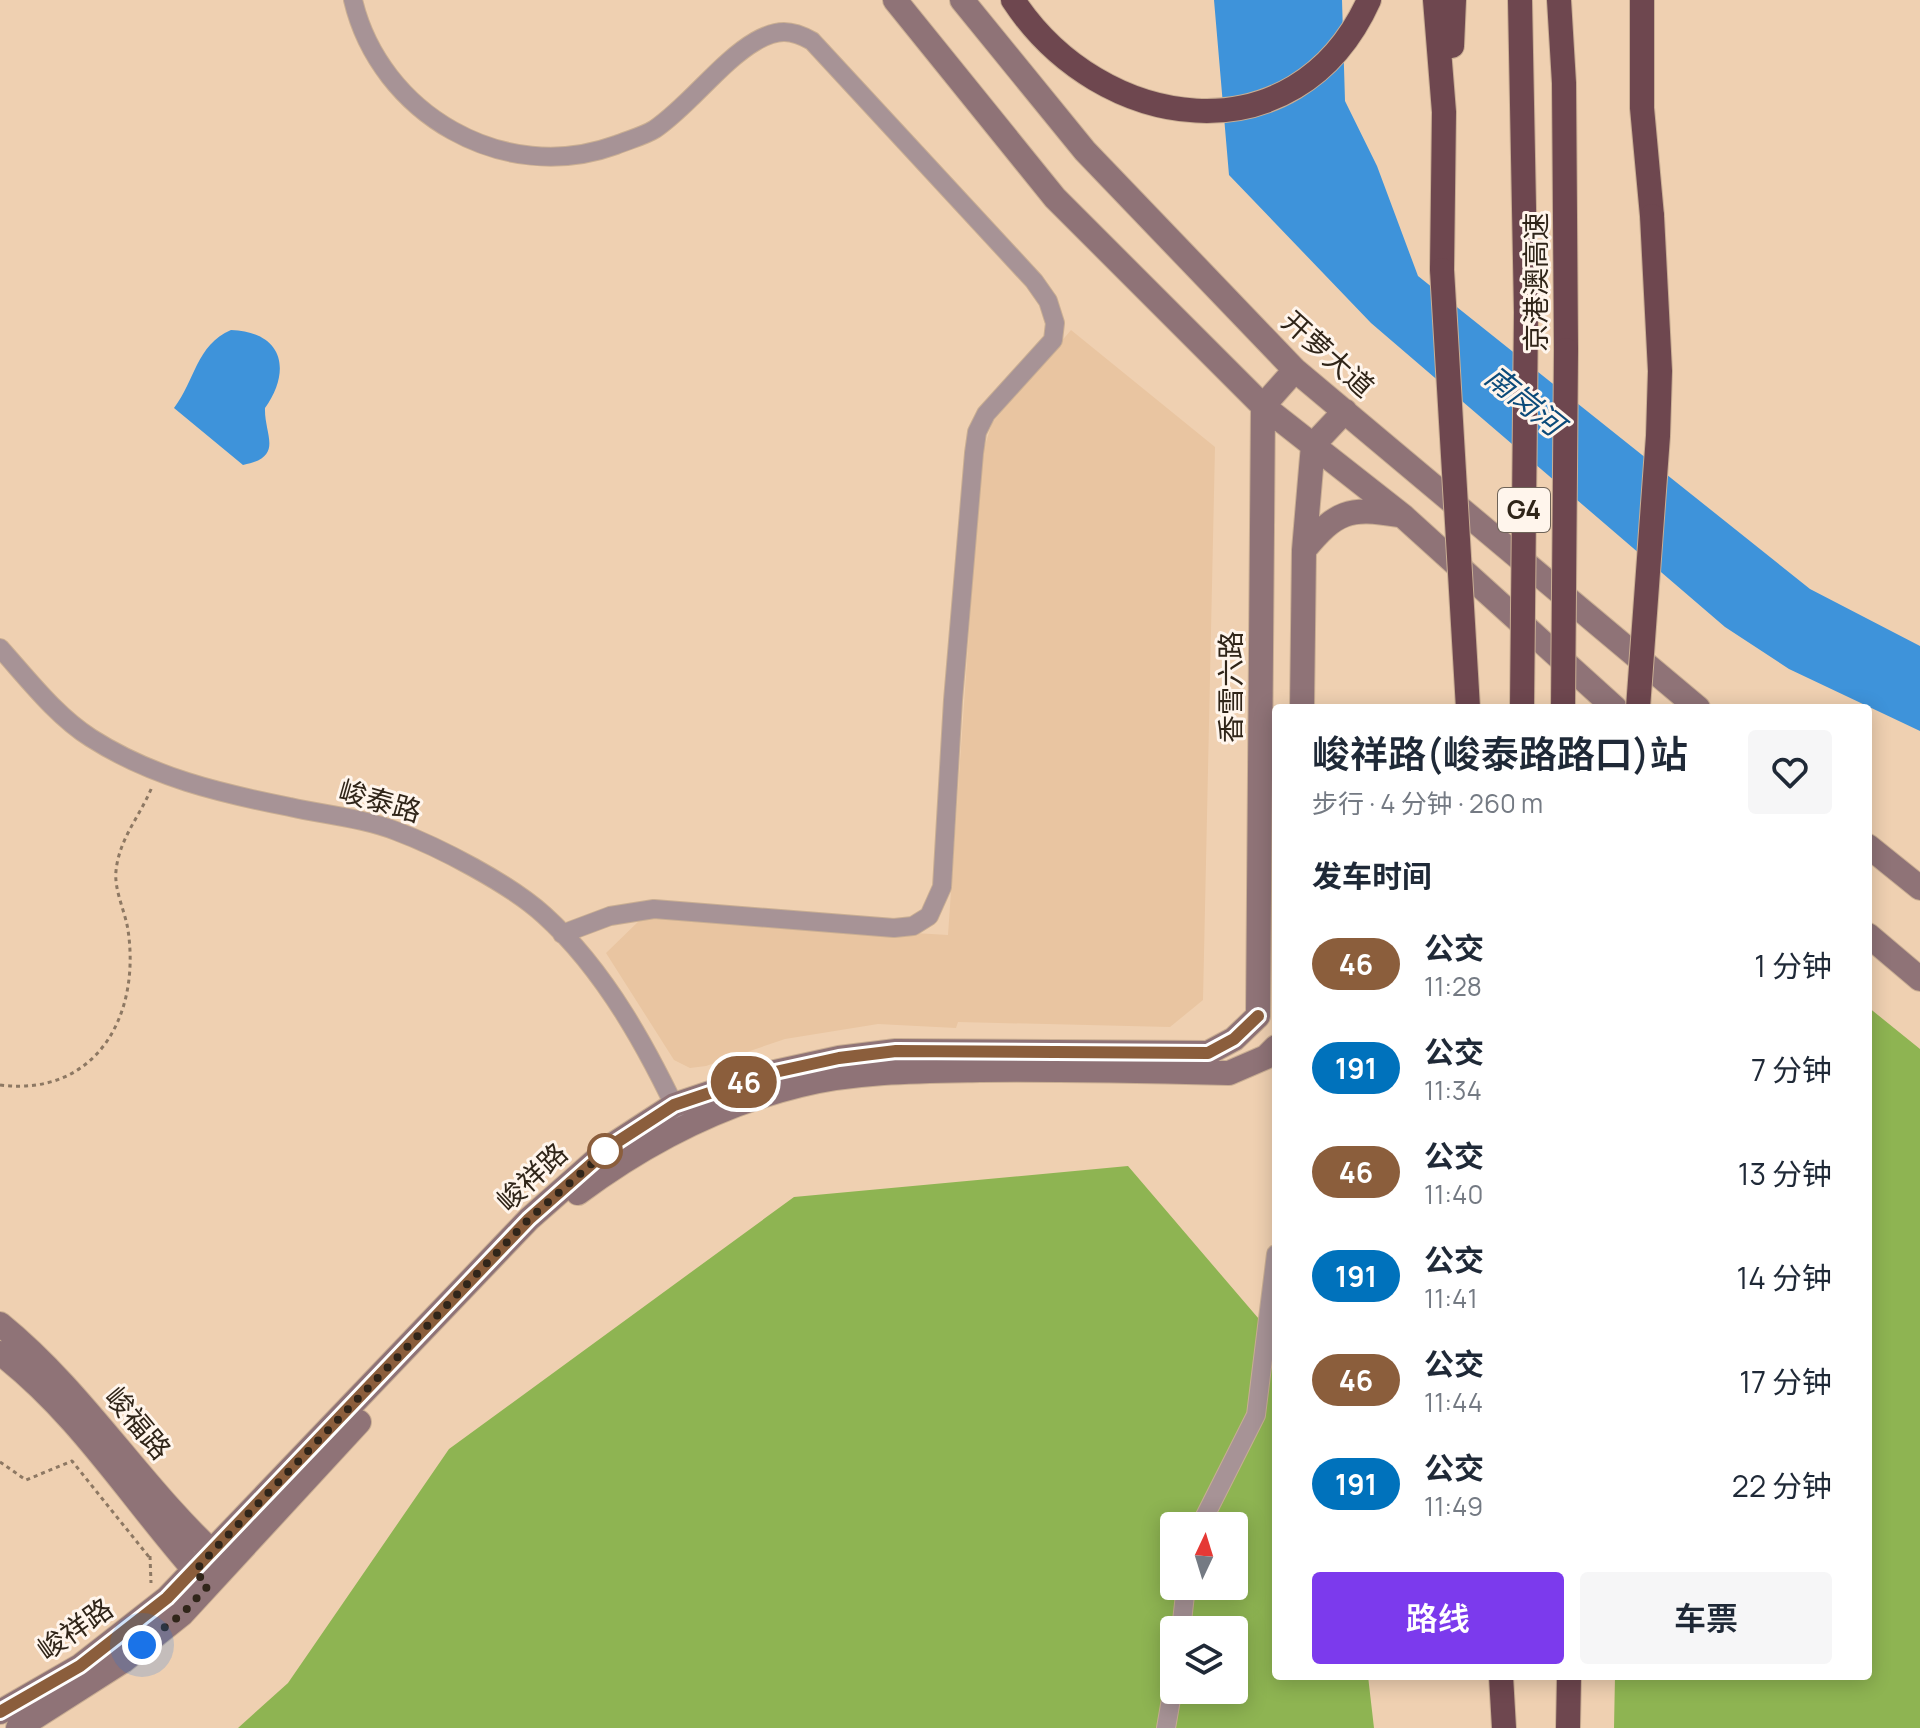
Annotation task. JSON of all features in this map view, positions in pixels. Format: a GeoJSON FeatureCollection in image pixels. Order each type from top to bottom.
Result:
{"type":"FeatureCollection","features":[{"type":"Feature","properties":{"kind":"highway"},"geometry":{"type":"LineString","coordinates":[[1013,0],[1051,47],[1112,91],[1164,108],[1213,112],[1249,105],[1280,94],[1336,52],[1369,0]]}},
{"type":"Feature","properties":{"kind":"highway"},"geometry":{"type":"LineString","coordinates":[[1435,0],[1444,112],[1442,270],[1468,704]]}},
{"type":"Feature","properties":{"kind":"highway"},"geometry":{"type":"LineString","coordinates":[[1444,112],[1451,64],[1454,0]]}},
{"type":"Feature","properties":{"kind":"highway","name":"京港澳高速"},"geometry":{"type":"LineString","coordinates":[[1520,0],[1526,312],[1522,704]]}},
{"type":"Feature","properties":{"kind":"highway","name":"京港澳高速"},"geometry":{"type":"LineString","coordinates":[[1559,0],[1564,83],[1566,350],[1563,704]]}},
{"type":"Feature","properties":{"kind":"highway"},"geometry":{"type":"LineString","coordinates":[[1626,0],[1630,57],[1642,108]]}},
{"type":"Feature","properties":{"kind":"highway"},"geometry":{"type":"LineString","coordinates":[[1638,704],[1660,371],[1652,216],[1642,108],[1642,0]]}},
{"type":"Feature","properties":{"kind":"highway"},"geometry":{"type":"LineString","coordinates":[[1501,1680],[1507,1728]]}},
{"type":"Feature","properties":{"kind":"highway"},"geometry":{"type":"LineString","coordinates":[[1507,1728],[1512,1680]]}},
{"type":"Feature","properties":{"kind":"highway"},"geometry":{"type":"LineString","coordinates":[[1568,1728],[1569,1680]]}},
{"type":"Feature","properties":{"kind":"street"},"geometry":{"type":"LineString","coordinates":[[353,0],[369,46],[389,79],[409,101],[455,134],[534,156],[596,152],[654,130],[753,42],[775,32],[788,30],[799,34],[812,41],[1034,281],[1048,301],[1055,323],[1053,340],[1002,393],[977,432],[953,700],[942,887],[929,916],[913,926],[894,928],[654,909],[610,916],[562,934]]}},
{"type":"Feature","properties":{"kind":"street"},"geometry":{"type":"LineString","coordinates":[[895,0],[1055,198],[1263,406],[1403,516],[1611,704]]}},
{"type":"Feature","properties":{"kind":"street","name":"开萝大道"},"geometry":{"type":"LineString","coordinates":[[962,0],[1085,151],[1295,370],[1693,704]]}},
{"type":"Feature","properties":{"kind":"street"},"geometry":{"type":"LineString","coordinates":[[1263,406],[1295,370]]}},
{"type":"Feature","properties":{"kind":"street","name":"香雪六路"},"geometry":{"type":"LineString","coordinates":[[1258,1016],[1263,406]]}},
{"type":"Feature","properties":{"kind":"street"},"geometry":{"type":"LineString","coordinates":[[1302,704],[1304,550],[1313,445],[1345,411]]}},
{"type":"Feature","properties":{"kind":"street"},"geometry":{"type":"LineString","coordinates":[[1304,550],[1322,528],[1351,511],[1367,510],[1403,516]]}},
{"type":"Feature","properties":{"kind":"street","name":"峻泰路"},"geometry":{"type":"LineString","coordinates":[[0,648],[29,681],[88,736],[157,774],[218,792],[393,830],[431,845],[543,913],[586,959],[614,999],[679,1116]]}},
{"type":"Feature","properties":{"kind":"street"},"geometry":{"type":"LineString","coordinates":[[1872,849],[1920,888]]}},
{"type":"Feature","properties":{"kind":"street"},"geometry":{"type":"LineString","coordinates":[[1872,938],[1920,979]]}},
{"type":"Feature","properties":{"kind":"street","name":"峻祥路"},"geometry":{"type":"LineString","coordinates":[[18,1728],[123,1661],[182,1614],[202,1578],[219,1558],[529,1219],[614,1144],[766,1074],[839,1058],[896,1051],[1208,1053],[1234,1039],[1258,1016]]}},
{"type":"Feature","properties":{"kind":"street","name":"峻祥路"},"geometry":{"type":"LineString","coordinates":[[679,1116],[741,1103],[802,1085],[867,1075],[1016,1070],[1229,1073],[1266,1057],[1272,1051]]}},
{"type":"Feature","properties":{"kind":"street"},"geometry":{"type":"LineString","coordinates":[[1207,1512],[1256,1415],[1272,1286]]}},
{"type":"Feature","properties":{"kind":"street","name":"峻福路"},"geometry":{"type":"LineString","coordinates":[[0,1324],[74,1393],[189,1532],[219,1558]]}},
{"type":"Feature","properties":{"kind":"street","name":"峻福路"},"geometry":{"type":"LineString","coordinates":[[0,1353],[28,1375],[68,1417],[172,1546],[202,1578]]}},
{"type":"Feature","properties":{"kind":"street","name":"峻祥路"},"geometry":{"type":"LineString","coordinates":[[0,1712],[80,1666],[167,1598],[202,1578]]}},
{"type":"Feature","properties":{"kind":"street"},"geometry":{"type":"LineString","coordinates":[[1166,1728],[1170,1704]]}},
{"type":"Feature","properties":{"kind":"path"},"geometry":{"type":"LineString","coordinates":[[0,1085],[55,1084],[96,1058],[120,1022],[127,988],[128,933],[115,875],[119,847],[157,774]]}},
{"type":"Feature","properties":{"kind":"path"},"geometry":{"type":"LineString","coordinates":[[0,1462],[26,1480],[72,1461],[149,1557],[149,1582],[167,1598]]}},
{"type":"Feature","properties":{"kind":"path"},"geometry":{"type":"LineString","coordinates":[[149,1557],[172,1546]]}},
{"type":"Feature","properties":{"kind":"shaded area"},"geometry":{"type":"Polygon","coordinates":[[[1071,330],[1215,447],[1203,1000],[1170,1027],[958,1022],[956,1028],[878,1024],[785,1039],[706,1066],[690,1068],[674,1060],[606,953],[643,917],[948,935],[981,458],[992,423],[1071,330]]]}},
{"type":"Feature","properties":{"kind":"green space"},"geometry":{"type":"Polygon","coordinates":[[[1872,1010],[1920,1049],[1920,1728],[1614,1728],[1615,1680],[1872,1680],[1872,1010]]]}},
{"type":"Feature","properties":{"kind":"green space"},"geometry":{"type":"Polygon","coordinates":[[[1128,1166],[1272,1334],[1272,1680],[1368,1680],[1374,1728],[238,1728],[288,1683],[449,1449],[794,1197],[1128,1166]]]}},
{"type":"Feature","properties":{"kind":"water","name":"南岗河"},"geometry":{"type":"Polygon","coordinates":[[[1214,0],[1342,0],[1345,101],[1377,166],[1418,276],[1810,589],[1920,646],[1920,731],[1872,708],[1872,704],[1863,704],[1789,669],[1725,627],[1371,323],[1229,175],[1214,0]]]}},
{"type":"Feature","properties":{"kind":"water"},"geometry":{"type":"Polygon","coordinates":[[[231,330],[262,338],[272,346],[280,367],[273,394],[265,408],[268,451],[264,457],[243,465],[174,408],[203,354],[219,337],[231,330]]]}},
{"type":"Feature","properties":{"kind":"bus line","name":"46"},"geometry":{"type":"LineString","coordinates":[[0,1712],[80,1666],[167,1598],[529,1219],[614,1144],[674,1105],[766,1074],[839,1058],[896,1051],[981,1049],[1208,1053],[1234,1039],[1258,1016]]}},
{"type":"Feature","properties":{"kind":"route"},"geometry":{"type":"LineString","coordinates":[[142,1645],[182,1614],[208,1586],[195,1571],[212,1552],[529,1219],[614,1144],[605,1151]]}}]}
